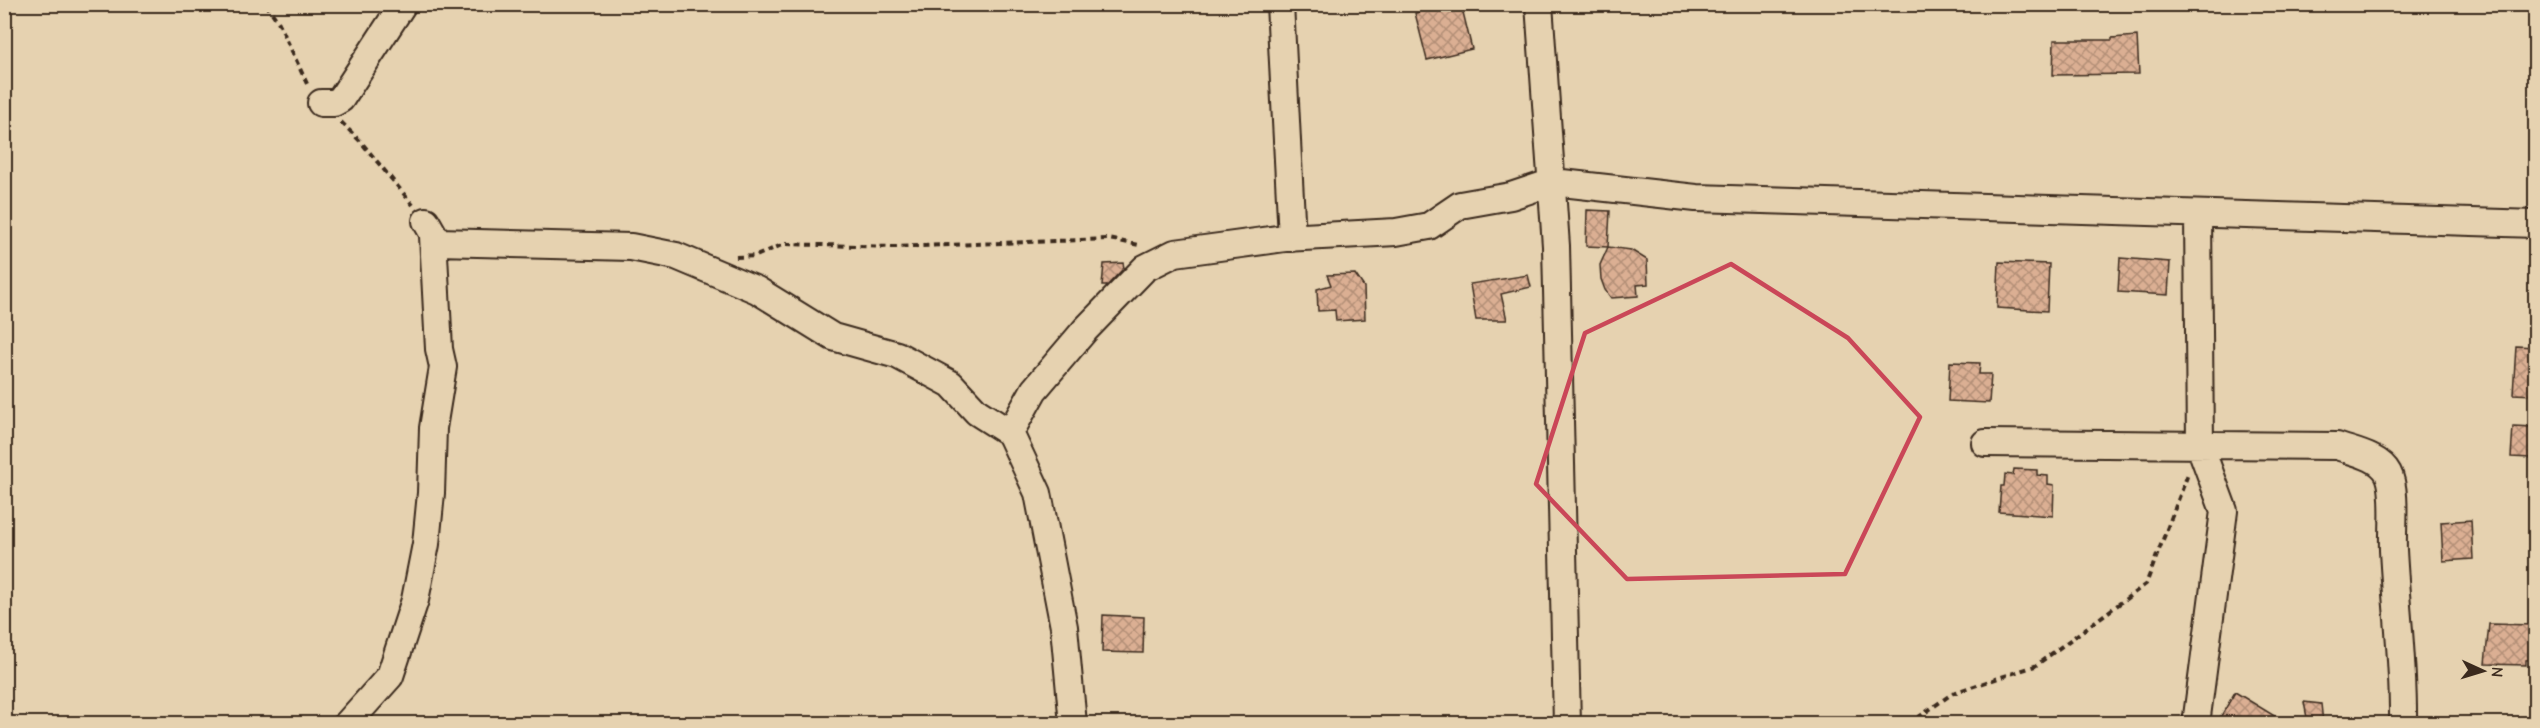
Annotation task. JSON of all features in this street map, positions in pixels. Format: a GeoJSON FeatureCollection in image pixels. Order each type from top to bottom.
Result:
{"type":"FeatureCollection","features":[{"type":"Feature","properties":{"kind":"street"},"geometry":{"type":"LineString","coordinates":[[321,103],[341,99],[403,4]]}},
{"type":"Feature","properties":{"kind":"street"},"geometry":{"type":"LineString","coordinates":[[1280,4],[1292,238]]}},
{"type":"Feature","properties":{"kind":"street"},"geometry":{"type":"LineString","coordinates":[[1539,4],[1553,182],[1567,723]]}},
{"type":"Feature","properties":{"kind":"street"},"geometry":{"type":"LineString","coordinates":[[1010,433],[1034,390],[1085,330],[1145,268],[1175,253],[1292,238],[1396,232],[1429,226],[1460,205],[1511,196],[1553,182],[1696,198],[2535,224]]}},
{"type":"Feature","properties":{"kind":"street"},"geometry":{"type":"LineString","coordinates":[[2196,723],[2224,511],[2200,446],[2198,214]]}},
{"type":"Feature","properties":{"kind":"street"},"geometry":{"type":"LineString","coordinates":[[347,723],[390,676],[415,600],[426,544],[432,494],[433,428],[443,367],[439,349],[429,229],[438,242],[631,247],[676,256],[757,290],[833,337],[897,355],[951,384],[977,411],[1010,433],[1038,494],[1064,627],[1073,723]]}},
{"type":"Feature","properties":{"kind":"street"},"geometry":{"type":"LineString","coordinates":[[1984,443],[2337,446],[2375,460],[2388,473],[2392,491],[2393,549],[2402,660],[2403,723]]}},
{"type":"Feature","properties":{"kind":"path"},"geometry":{"type":"LineString","coordinates":[[693,263],[725,257],[756,256],[784,244],[894,247],[1109,239],[1141,246]]}},
{"type":"Feature","properties":{"kind":"path"},"geometry":{"type":"LineString","coordinates":[[1909,723],[1953,693],[2035,666],[2146,584],[2176,502],[2200,446]]}},
{"type":"Feature","properties":{"kind":"highlighted area"},"geometry":{"type":"Polygon","coordinates":[[[1731,264],[1848,338],[1920,417],[1845,574],[1627,579],[1536,484],[1585,333],[1731,264]]]}},
{"type":"Feature","properties":{"kind":"building"},"geometry":{"type":"Polygon","coordinates":[[[1448,4],[1461,4],[1472,49],[1427,60],[1415,13],[1448,4]]]}},
{"type":"Feature","properties":{"kind":"building"},"geometry":{"type":"Polygon","coordinates":[[[2137,36],[2139,74],[2053,75],[2054,40],[2112,40],[2112,38],[2137,36]]]}},
{"type":"Feature","properties":{"kind":"building"},"geometry":{"type":"Polygon","coordinates":[[[1587,210],[1610,211],[1608,247],[1586,246],[1587,210]]]}},
{"type":"Feature","properties":{"kind":"building"},"geometry":{"type":"Polygon","coordinates":[[[1608,247],[1631,250],[1647,260],[1648,284],[1637,285],[1638,296],[1611,298],[1605,290],[1600,265],[1608,247]]]}},
{"type":"Feature","properties":{"kind":"building"},"geometry":{"type":"Polygon","coordinates":[[[2120,258],[2170,262],[2168,295],[2118,292],[2120,258]]]}},
{"type":"Feature","properties":{"kind":"building"},"geometry":{"type":"Polygon","coordinates":[[[1999,262],[2049,264],[2047,311],[1997,308],[1999,262]]]}},
{"type":"Feature","properties":{"kind":"building"},"geometry":{"type":"Polygon","coordinates":[[[1123,263],[1124,268],[1107,286],[1102,286],[1104,264],[1123,263]]]}},
{"type":"Feature","properties":{"kind":"building"},"geometry":{"type":"Polygon","coordinates":[[[1355,274],[1364,287],[1365,319],[1336,321],[1335,310],[1318,311],[1317,289],[1331,285],[1327,275],[1355,274]]]}},
{"type":"Feature","properties":{"kind":"building"},"geometry":{"type":"Polygon","coordinates":[[[1528,275],[1531,287],[1501,294],[1507,320],[1476,320],[1470,284],[1528,275]]]}},
{"type":"Feature","properties":{"kind":"building"},"geometry":{"type":"Polygon","coordinates":[[[2516,346],[2535,347],[2535,395],[2513,394],[2516,346]]]}},
{"type":"Feature","properties":{"kind":"building"},"geometry":{"type":"Polygon","coordinates":[[[1950,362],[1980,363],[1979,374],[1991,374],[1989,403],[1948,401],[1950,362]]]}},
{"type":"Feature","properties":{"kind":"building"},"geometry":{"type":"Polygon","coordinates":[[[2513,426],[2533,427],[2531,458],[2511,457],[2513,426]]]}},
{"type":"Feature","properties":{"kind":"building"},"geometry":{"type":"Polygon","coordinates":[[[2014,469],[2037,470],[2037,475],[2048,476],[2048,484],[2054,485],[2053,516],[1999,512],[2001,486],[2004,486],[2005,474],[2013,475],[2014,469]]]}},
{"type":"Feature","properties":{"kind":"building"},"geometry":{"type":"Polygon","coordinates":[[[2471,520],[2473,559],[2443,561],[2441,522],[2471,520]]]}},
{"type":"Feature","properties":{"kind":"building"},"geometry":{"type":"Polygon","coordinates":[[[1103,615],[1144,617],[1143,653],[1102,652],[1103,615]]]}},
{"type":"Feature","properties":{"kind":"building"},"geometry":{"type":"Polygon","coordinates":[[[2489,624],[2535,625],[2535,659],[2526,660],[2526,665],[2485,664],[2489,624]]]}},
{"type":"Feature","properties":{"kind":"building"},"geometry":{"type":"Polygon","coordinates":[[[2235,692],[2286,723],[2217,723],[2235,692]]]}},
{"type":"Feature","properties":{"kind":"building"},"geometry":{"type":"Polygon","coordinates":[[[2304,702],[2321,704],[2323,723],[2308,723],[2304,702]]]}}]}
